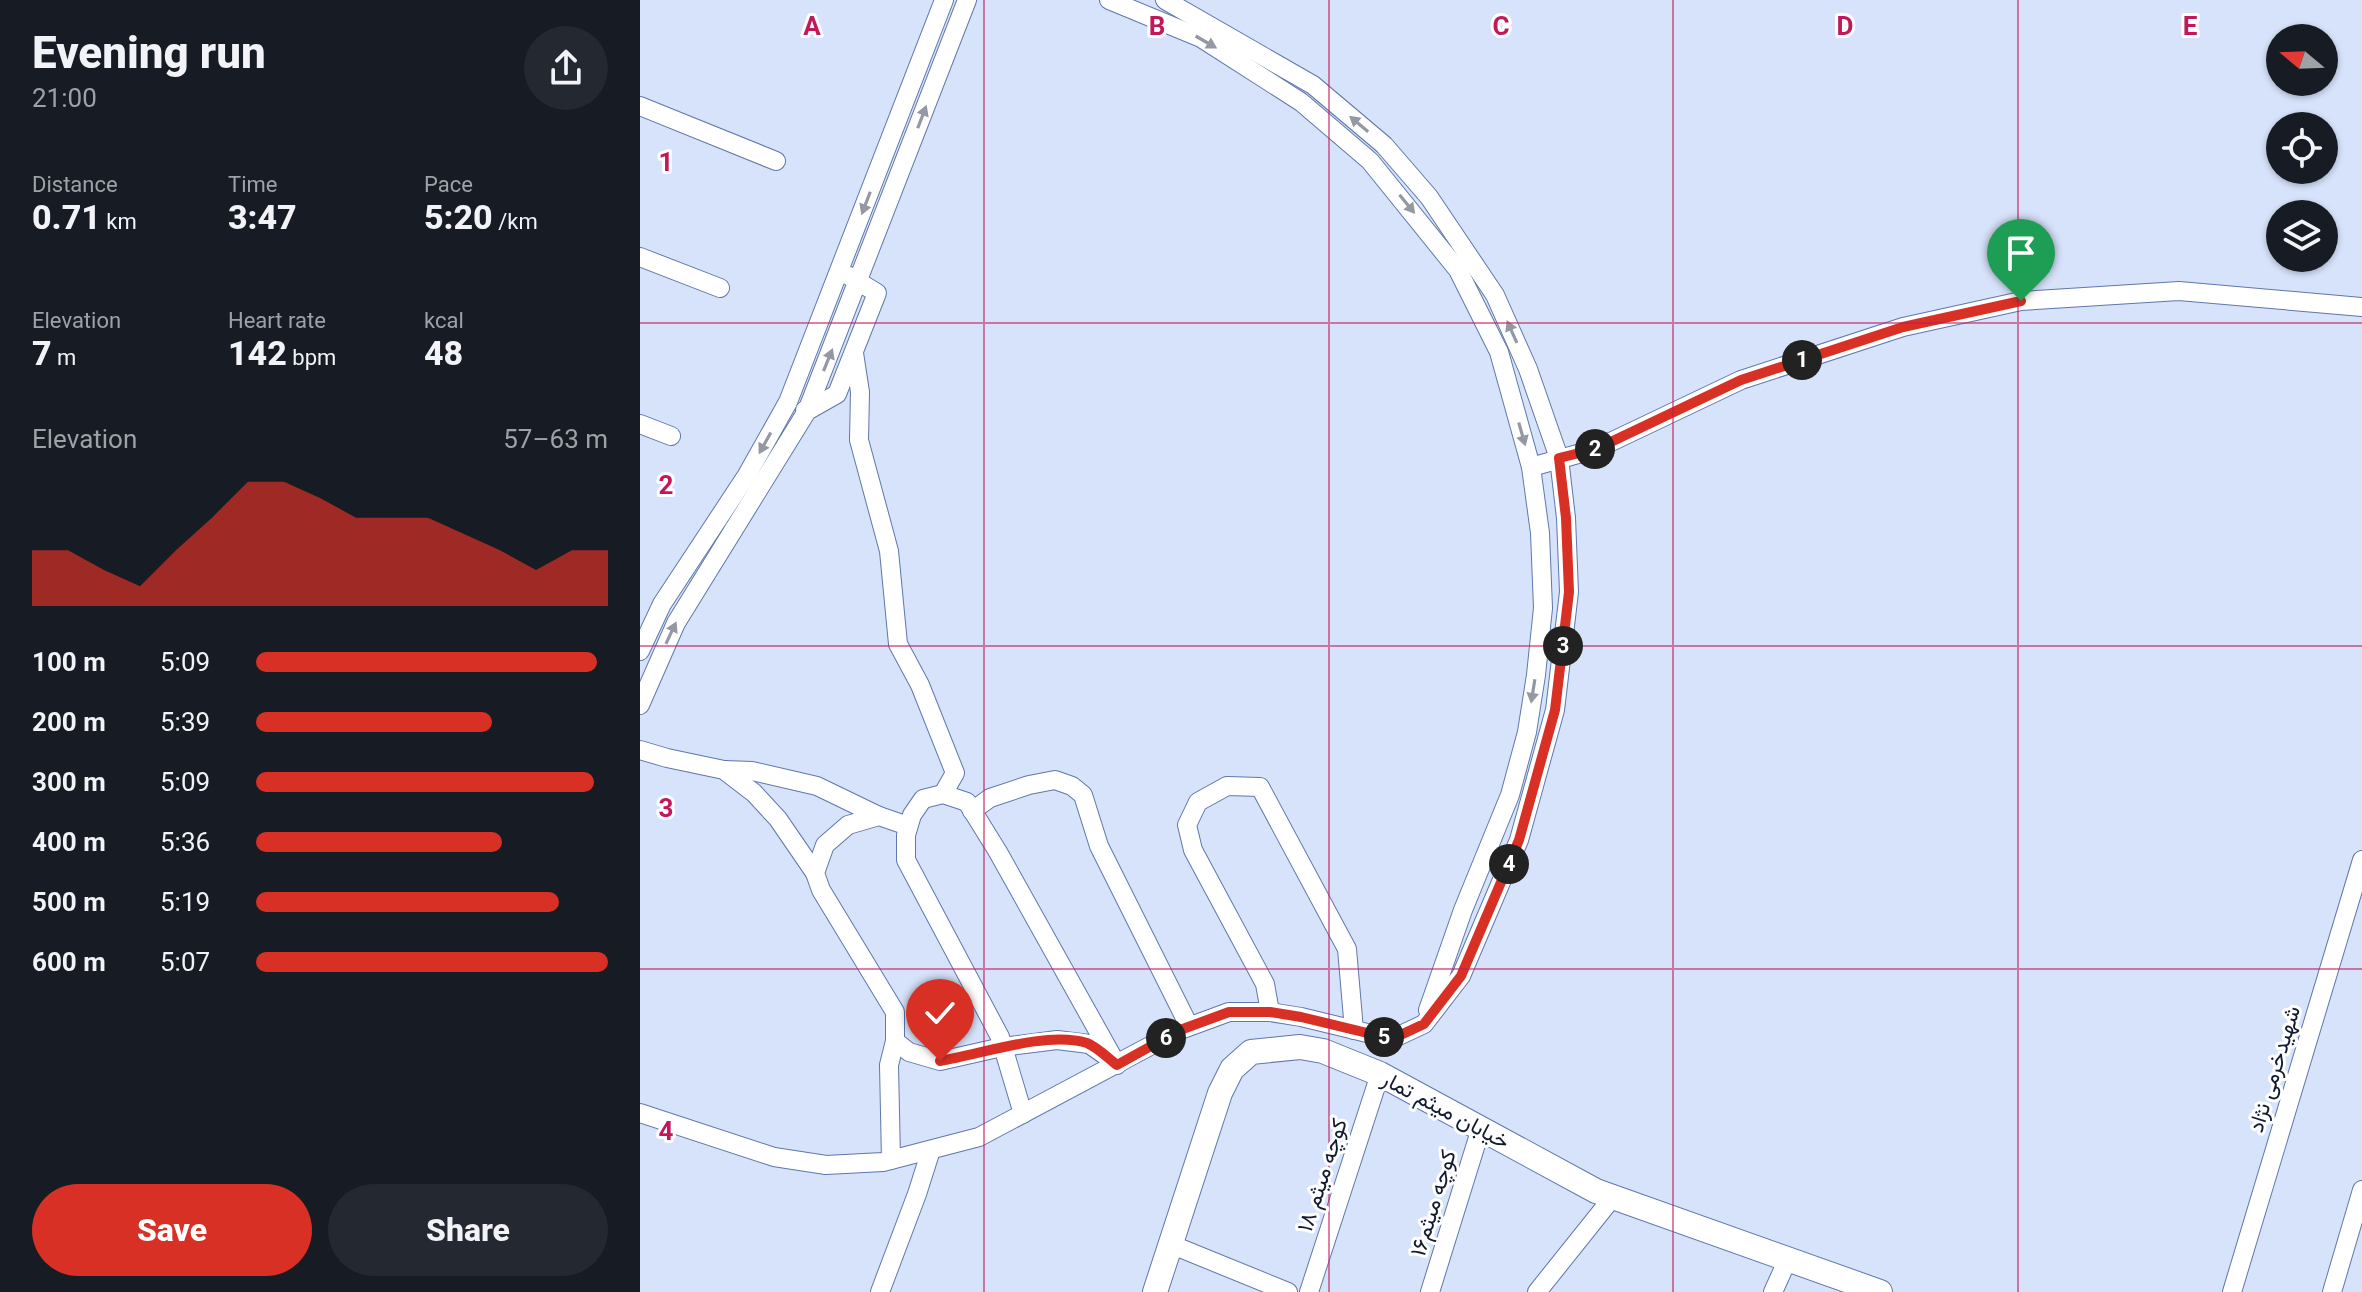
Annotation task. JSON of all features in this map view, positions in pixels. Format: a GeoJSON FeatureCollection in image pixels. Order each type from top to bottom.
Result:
{"type":"FeatureCollection","features":[{"type":"Feature","properties":{"kind":"street"},"geometry":{"type":"LineString","coordinates":[[640,651],[662,604],[747,475],[788,402],[944,0]]}},
{"type":"Feature","properties":{"kind":"street"},"geometry":{"type":"LineString","coordinates":[[640,705],[676,623],[807,411],[967,0]]}},
{"type":"Feature","properties":{"kind":"street"},"geometry":{"type":"LineString","coordinates":[[1109,0],[1201,38],[1301,102],[1370,161],[1458,270],[1499,352],[1531,467],[1540,533],[1543,608],[1527,732],[1510,795],[1441,969],[1424,1024]]}},
{"type":"Feature","properties":{"kind":"street"},"geometry":{"type":"LineString","coordinates":[[640,1113],[774,1157],[826,1165],[891,1160],[979,1137],[1189,1026],[1229,1012],[1270,1012],[1392,1039],[1424,1024],[1461,976],[1519,840],[1555,710],[1569,592],[1566,518],[1559,458],[1528,369],[1495,295],[1429,197],[1384,145],[1313,85],[1168,1],[1163,20]]}},
{"type":"Feature","properties":{"kind":"street"},"geometry":{"type":"LineString","coordinates":[[640,106],[776,161]]}},
{"type":"Feature","properties":{"kind":"street"},"geometry":{"type":"LineString","coordinates":[[1370,161],[1384,145]]}},
{"type":"Feature","properties":{"kind":"street"},"geometry":{"type":"LineString","coordinates":[[640,257],[720,288]]}},
{"type":"Feature","properties":{"kind":"street"},"geometry":{"type":"LineString","coordinates":[[807,411],[837,394],[877,293],[839,273]]}},
{"type":"Feature","properties":{"kind":"street"},"geometry":{"type":"LineString","coordinates":[[1531,467],[1596,449],[1741,380],[1903,327],[2021,301],[2179,291],[2362,307]]}},
{"type":"Feature","properties":{"kind":"street"},"geometry":{"type":"LineString","coordinates":[[854,353],[860,392],[859,440],[889,551],[898,644],[920,685],[955,773],[943,794]]}},
{"type":"Feature","properties":{"kind":"street"},"geometry":{"type":"LineString","coordinates":[[788,402],[807,411]]}},
{"type":"Feature","properties":{"kind":"street"},"geometry":{"type":"LineString","coordinates":[[640,424],[671,436]]}},
{"type":"Feature","properties":{"kind":"street"},"geometry":{"type":"LineString","coordinates":[[640,750],[724,770],[752,771],[817,786],[879,816],[908,826]]}},
{"type":"Feature","properties":{"kind":"street"},"geometry":{"type":"LineString","coordinates":[[724,770],[754,793],[778,819],[815,873],[821,890],[895,1012],[895,1041],[889,1065],[891,1160]]}},
{"type":"Feature","properties":{"kind":"street"},"geometry":{"type":"LineString","coordinates":[[972,811],[990,798],[1055,780],[1072,786],[1083,795],[1099,846],[1189,1026]]}},
{"type":"Feature","properties":{"kind":"street"},"geometry":{"type":"LineString","coordinates":[[1270,1012],[1265,984],[1193,850],[1187,825],[1198,802],[1227,786],[1260,787],[1347,949],[1354,1030]]}},
{"type":"Feature","properties":{"kind":"street"},"geometry":{"type":"LineString","coordinates":[[1023,1114],[1000,1037],[906,860],[908,826],[923,799],[943,794],[967,802],[1117,1065]]}},
{"type":"Feature","properties":{"kind":"street"},"geometry":{"type":"LineString","coordinates":[[815,873],[825,845],[848,825],[879,816]]}},
{"type":"Feature","properties":{"kind":"street","name":"شهیدخرمی نژاد"},"geometry":{"type":"LineString","coordinates":[[2232,1292],[2362,860]]}},
{"type":"Feature","properties":{"kind":"street"},"geometry":{"type":"LineString","coordinates":[[895,1041],[909,1052],[940,1061],[1002,1047],[1057,1040],[1089,1044],[1117,1065]]}},
{"type":"Feature","properties":{"kind":"street","name":"خیابان میثم تمار"},"geometry":{"type":"LineString","coordinates":[[1155,1292],[1220,1093],[1232,1069],[1251,1052],[1300,1047],[1323,1051],[1380,1074],[1596,1191],[1880,1292]]}},
{"type":"Feature","properties":{"kind":"street","name":"کوچه میثم ۱۸"},"geometry":{"type":"LineString","coordinates":[[1309,1292],[1380,1074]]}},
{"type":"Feature","properties":{"kind":"street","name":"کوچه میثم۱۶"},"geometry":{"type":"LineString","coordinates":[[1430,1292],[1481,1128]]}},
{"type":"Feature","properties":{"kind":"street"},"geometry":{"type":"LineString","coordinates":[[880,1292],[931,1150]]}},
{"type":"Feature","properties":{"kind":"street"},"geometry":{"type":"LineString","coordinates":[[2332,1292],[2362,1190]]}},
{"type":"Feature","properties":{"kind":"street"},"geometry":{"type":"LineString","coordinates":[[1537,1292],[1613,1197]]}},
{"type":"Feature","properties":{"kind":"street"},"geometry":{"type":"LineString","coordinates":[[1170,1244],[1254,1285],[1288,1292]]}},
{"type":"Feature","properties":{"kind":"street"},"geometry":{"type":"LineString","coordinates":[[1773,1292],[1788,1259]]}},
{"type":"Feature","properties":{"kind":"route"},"geometry":{"type":"LineString","coordinates":[[940,1061],[1002,1047],[1057,1040],[1089,1044],[1117,1065],[1180,1030],[1229,1012],[1270,1012],[1301,1017],[1392,1039],[1424,1024],[1461,976],[1519,840],[1555,710],[1569,592],[1566,518],[1559,458],[1596,449],[1741,380],[1903,327],[2021,301]]}}]}
